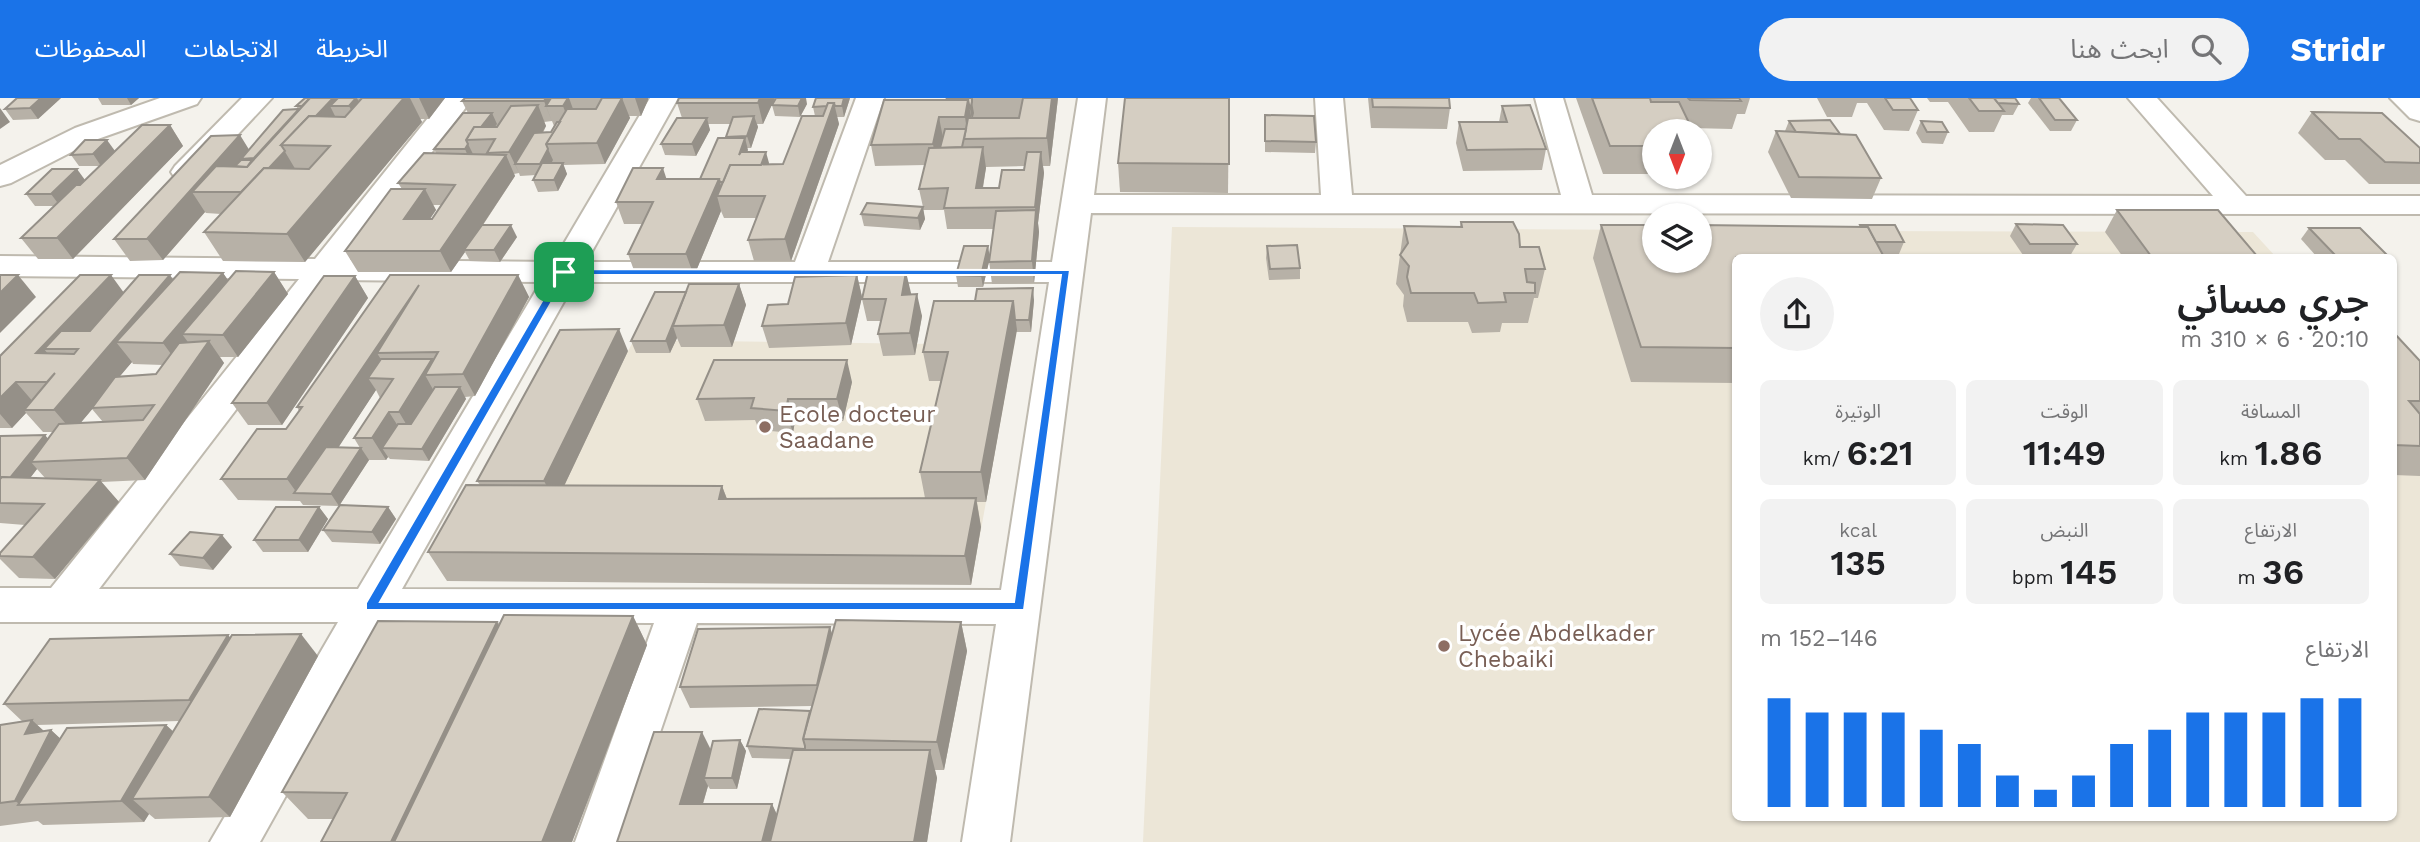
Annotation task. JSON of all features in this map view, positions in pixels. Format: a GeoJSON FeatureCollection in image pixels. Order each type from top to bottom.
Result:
{"type":"FeatureCollection","features":[{"type":"Feature","properties":{"kind":"street"},"geometry":{"type":"LineString","coordinates":[[0,177],[85,134],[187,98]]}},
{"type":"Feature","properties":{"kind":"street"},"geometry":{"type":"LineString","coordinates":[[162,197],[258,98]]}},
{"type":"Feature","properties":{"kind":"street"},"geometry":{"type":"LineString","coordinates":[[62,605],[459,98]]}},
{"type":"Feature","properties":{"kind":"street"},"geometry":{"type":"LineString","coordinates":[[234,842],[664,98]]}},
{"type":"Feature","properties":{"kind":"street"},"geometry":{"type":"LineString","coordinates":[[808,272],[870,98]]}},
{"type":"Feature","properties":{"kind":"street"},"geometry":{"type":"LineString","coordinates":[[986,842],[1092,98]]}},
{"type":"Feature","properties":{"kind":"street"},"geometry":{"type":"LineString","coordinates":[[1329,98],[1338,204]]}},
{"type":"Feature","properties":{"kind":"street"},"geometry":{"type":"LineString","coordinates":[[1549,98],[1579,205]]}},
{"type":"Feature","properties":{"kind":"street"},"geometry":{"type":"LineString","coordinates":[[2142,98],[2238,205]]}},
{"type":"Feature","properties":{"kind":"street"},"geometry":{"type":"LineString","coordinates":[[2404,98],[2420,112]]}},
{"type":"Feature","properties":{"kind":"street"},"geometry":{"type":"LineString","coordinates":[[1077,204],[2420,205]]}},
{"type":"Feature","properties":{"kind":"street"},"geometry":{"type":"LineString","coordinates":[[67,297],[124,237]]}},
{"type":"Feature","properties":{"kind":"street"},"geometry":{"type":"LineString","coordinates":[[0,267],[564,272],[1067,272]]}},
{"type":"Feature","properties":{"kind":"street"},"geometry":{"type":"LineString","coordinates":[[0,605],[1019,607]]}},
{"type":"Feature","properties":{"kind":"street"},"geometry":{"type":"LineString","coordinates":[[599,842],[681,607]]}},
{"type":"Feature","properties":{"kind":"shaded area","name":"Lycée Abdelkader Chebaiki"},"geometry":{"type":"Polygon","coordinates":[[[1172,227],[1642,230],[1642,273],[1712,273],[1712,258],[1732,254],[1732,821],[2397,821],[2397,448],[2420,475],[2420,842],[1143,842],[1172,227]]]}},
{"type":"Feature","properties":{"kind":"shaded area","name":"Lycée Abdelkader Chebaiki"},"geometry":{"type":"Polygon","coordinates":[[[1848,231],[2253,232],[2273,254],[1734,254],[1848,231]]]}},
{"type":"Feature","properties":{"kind":"shaded area","name":"Ecole docteur Saadane"},"geometry":{"type":"Polygon","coordinates":[[[1017,330],[971,585],[489,503],[628,351],[634,340],[936,344],[1017,330]]]}},
{"type":"Feature","properties":{"kind":"building"},"geometry":{"type":"Polygon","coordinates":[[[17,98],[41,98],[30,108],[5,109],[17,98]]]}},
{"type":"Feature","properties":{"kind":"building"},"geometry":{"type":"Polygon","coordinates":[[[305,98],[310,98],[302,106],[296,106],[305,98]]]}},
{"type":"Feature","properties":{"kind":"building"},"geometry":{"type":"Polygon","coordinates":[[[310,98],[333,98],[316,116],[309,116],[281,145],[285,151],[241,192],[192,192],[216,166],[247,167],[310,98]]]}},
{"type":"Feature","properties":{"kind":"building"},"geometry":{"type":"Polygon","coordinates":[[[338,98],[356,98],[349,106],[330,106],[338,98]]]}},
{"type":"Feature","properties":{"kind":"building"},"geometry":{"type":"Polygon","coordinates":[[[362,98],[404,98],[287,234],[204,232],[264,168],[309,169],[330,146],[281,145],[309,116],[345,117],[362,98]]]}},
{"type":"Feature","properties":{"kind":"building"},"geometry":{"type":"Polygon","coordinates":[[[465,98],[546,98],[544,101],[462,101],[465,98]]]}},
{"type":"Feature","properties":{"kind":"building"},"geometry":{"type":"Polygon","coordinates":[[[551,98],[568,98],[563,106],[546,106],[551,98]]]}},
{"type":"Feature","properties":{"kind":"building"},"geometry":{"type":"Polygon","coordinates":[[[602,98],[622,98],[597,143],[546,144],[567,109],[596,109],[602,98]]]}},
{"type":"Feature","properties":{"kind":"building"},"geometry":{"type":"Polygon","coordinates":[[[679,98],[760,98],[758,103],[677,103],[679,98]]]}},
{"type":"Feature","properties":{"kind":"building"},"geometry":{"type":"Polygon","coordinates":[[[776,98],[802,98],[798,106],[772,105],[776,98]]]}},
{"type":"Feature","properties":{"kind":"building"},"geometry":{"type":"Polygon","coordinates":[[[816,98],[844,98],[842,106],[828,103],[827,106],[813,107],[816,98]]]}},
{"type":"Feature","properties":{"kind":"building"},"geometry":{"type":"Polygon","coordinates":[[[972,98],[970,109],[968,100],[946,100],[972,98]]]}},
{"type":"Feature","properties":{"kind":"building"},"geometry":{"type":"Polygon","coordinates":[[[1023,98],[1052,98],[1047,138],[964,139],[968,118],[1019,118],[1023,98]]]}},
{"type":"Feature","properties":{"kind":"building"},"geometry":{"type":"Polygon","coordinates":[[[1125,98],[1229,98],[1229,164],[1118,163],[1125,98]]]}},
{"type":"Feature","properties":{"kind":"building"},"geometry":{"type":"Polygon","coordinates":[[[1372,98],[1449,98],[1450,108],[1373,107],[1372,98]]]}},
{"type":"Feature","properties":{"kind":"building"},"geometry":{"type":"Polygon","coordinates":[[[1592,98],[1650,98],[1651,102],[1679,102],[1687,119],[1642,119],[1642,146],[1610,146],[1592,98]]]}},
{"type":"Feature","properties":{"kind":"building"},"geometry":{"type":"Polygon","coordinates":[[[1688,98],[1739,98],[1741,101],[1690,100],[1688,98]]]}},
{"type":"Feature","properties":{"kind":"building"},"geometry":{"type":"Polygon","coordinates":[[[1885,98],[1910,98],[1918,110],[1893,110],[1885,98]]]}},
{"type":"Feature","properties":{"kind":"building"},"geometry":{"type":"Polygon","coordinates":[[[1969,98],[1994,98],[2004,111],[1979,111],[1969,98]]]}},
{"type":"Feature","properties":{"kind":"building"},"geometry":{"type":"Polygon","coordinates":[[[1994,98],[2015,98],[2019,104],[1998,103],[1994,98]]]}},
{"type":"Feature","properties":{"kind":"building"},"geometry":{"type":"Polygon","coordinates":[[[2039,98],[2059,98],[2077,120],[2055,120],[2039,98]]]}},
{"type":"Feature","properties":{"kind":"building"},"geometry":{"type":"Polygon","coordinates":[[[884,100],[968,100],[965,117],[939,117],[933,144],[871,145],[884,100]]]}},
{"type":"Feature","properties":{"kind":"building"},"geometry":{"type":"Polygon","coordinates":[[[828,103],[834,103],[785,239],[748,240],[765,196],[717,196],[730,165],[783,164],[802,116],[823,116],[828,103]]]}},
{"type":"Feature","properties":{"kind":"building"},"geometry":{"type":"Polygon","coordinates":[[[538,105],[509,152],[487,153],[495,139],[466,140],[474,127],[497,127],[511,106],[538,105]]]}},
{"type":"Feature","properties":{"kind":"building"},"geometry":{"type":"Polygon","coordinates":[[[1530,105],[1546,149],[1467,150],[1459,122],[1507,122],[1502,106],[1530,105]]]}},
{"type":"Feature","properties":{"kind":"building"},"geometry":{"type":"Polygon","coordinates":[[[299,109],[254,158],[241,159],[283,110],[299,109]]]}},
{"type":"Feature","properties":{"kind":"building"},"geometry":{"type":"Polygon","coordinates":[[[2312,112],[2382,113],[2420,148],[2420,163],[2385,162],[2360,139],[2339,139],[2312,112]]]}},
{"type":"Feature","properties":{"kind":"building"},"geometry":{"type":"Polygon","coordinates":[[[463,113],[492,113],[481,127],[474,127],[466,140],[468,144],[465,149],[434,149],[463,113]]]}},
{"type":"Feature","properties":{"kind":"building"},"geometry":{"type":"Polygon","coordinates":[[[1265,115],[1314,116],[1316,142],[1265,141],[1265,115]]]}},
{"type":"Feature","properties":{"kind":"building"},"geometry":{"type":"Polygon","coordinates":[[[754,116],[747,136],[726,137],[733,117],[754,116]]]}},
{"type":"Feature","properties":{"kind":"building"},"geometry":{"type":"Polygon","coordinates":[[[677,118],[707,118],[692,144],[661,144],[677,118]]]}},
{"type":"Feature","properties":{"kind":"building"},"geometry":{"type":"Polygon","coordinates":[[[1830,120],[1840,134],[1796,132],[1789,121],[1830,120]]]}},
{"type":"Feature","properties":{"kind":"building"},"geometry":{"type":"Polygon","coordinates":[[[1921,121],[1942,122],[1948,132],[1927,132],[1921,121]]]}},
{"type":"Feature","properties":{"kind":"building"},"geometry":{"type":"Polygon","coordinates":[[[557,122],[560,122],[546,144],[548,149],[540,164],[515,164],[534,133],[551,132],[557,122]]]}},
{"type":"Feature","properties":{"kind":"building"},"geometry":{"type":"Polygon","coordinates":[[[142,125],[170,125],[57,238],[21,238],[76,185],[80,185],[142,125]]]}},
{"type":"Feature","properties":{"kind":"building"},"geometry":{"type":"Polygon","coordinates":[[[945,129],[966,129],[962,147],[940,148],[945,129]]]}},
{"type":"Feature","properties":{"kind":"building"},"geometry":{"type":"Polygon","coordinates":[[[1776,131],[1856,135],[1881,178],[1799,177],[1776,131]]]}},
{"type":"Feature","properties":{"kind":"building"},"geometry":{"type":"Polygon","coordinates":[[[240,135],[147,239],[114,239],[211,136],[240,135]]]}},
{"type":"Feature","properties":{"kind":"building"},"geometry":{"type":"Polygon","coordinates":[[[718,138],[745,138],[739,155],[741,152],[766,152],[761,165],[730,165],[723,182],[719,179],[700,179],[718,138]]]}},
{"type":"Feature","properties":{"kind":"building"},"geometry":{"type":"Polygon","coordinates":[[[85,140],[107,140],[93,154],[71,155],[85,140]]]}},
{"type":"Feature","properties":{"kind":"building"},"geometry":{"type":"Polygon","coordinates":[[[983,147],[976,188],[999,188],[1002,170],[1024,170],[1027,152],[1041,152],[1035,207],[944,208],[948,188],[919,189],[929,148],[983,147]]]}},
{"type":"Feature","properties":{"kind":"building"},"geometry":{"type":"Polygon","coordinates":[[[424,153],[506,155],[440,251],[345,251],[391,189],[425,189],[404,219],[432,219],[455,185],[398,183],[424,153]]]}},
{"type":"Feature","properties":{"kind":"building"},"geometry":{"type":"Polygon","coordinates":[[[241,160],[252,160],[247,167],[235,166],[241,160]]]}},
{"type":"Feature","properties":{"kind":"building"},"geometry":{"type":"Polygon","coordinates":[[[542,163],[563,163],[554,180],[533,180],[542,163]]]}},
{"type":"Feature","properties":{"kind":"building"},"geometry":{"type":"Polygon","coordinates":[[[633,168],[663,168],[657,179],[719,179],[686,254],[628,254],[653,202],[616,202],[633,168]]]}},
{"type":"Feature","properties":{"kind":"building"},"geometry":{"type":"Polygon","coordinates":[[[52,169],[77,169],[51,194],[26,194],[52,169]]]}},
{"type":"Feature","properties":{"kind":"building"},"geometry":{"type":"Polygon","coordinates":[[[867,203],[923,207],[918,218],[861,214],[867,203]]]}},
{"type":"Feature","properties":{"kind":"building"},"geometry":{"type":"Polygon","coordinates":[[[1036,210],[1032,261],[989,262],[996,211],[1036,210]]]}},
{"type":"Feature","properties":{"kind":"building"},"geometry":{"type":"Polygon","coordinates":[[[2117,210],[2218,210],[2255,254],[2150,254],[2117,210]]]}},
{"type":"Feature","properties":{"kind":"building"},"geometry":{"type":"Polygon","coordinates":[[[1461,222],[1513,222],[1519,234],[1520,247],[1539,247],[1545,269],[1525,269],[1527,282],[1535,283],[1535,293],[1504,293],[1506,302],[1478,303],[1474,293],[1411,293],[1407,277],[1409,266],[1400,255],[1408,243],[1404,226],[1462,227],[1461,222]]]}},
{"type":"Feature","properties":{"kind":"building"},"geometry":{"type":"Polygon","coordinates":[[[2016,224],[2063,225],[2077,244],[2030,244],[2016,224]]]}},
{"type":"Feature","properties":{"kind":"building"},"geometry":{"type":"Polygon","coordinates":[[[482,225],[511,225],[494,250],[464,250],[482,225]]]}},
{"type":"Feature","properties":{"kind":"building"},"geometry":{"type":"Polygon","coordinates":[[[1601,225],[1642,225],[1642,273],[1712,273],[1712,225],[1868,227],[1882,254],[1732,254],[1732,348],[1641,347],[1601,225]]]}},
{"type":"Feature","properties":{"kind":"building"},"geometry":{"type":"Polygon","coordinates":[[[1860,225],[1895,225],[1904,242],[1876,242],[1868,227],[1860,225]]]}},
{"type":"Feature","properties":{"kind":"building"},"geometry":{"type":"Polygon","coordinates":[[[2309,228],[2360,228],[2386,254],[2334,254],[2309,228]]]}},
{"type":"Feature","properties":{"kind":"building"},"geometry":{"type":"Polygon","coordinates":[[[1297,245],[1300,268],[1270,269],[1267,246],[1297,245]]]}},
{"type":"Feature","properties":{"kind":"building"},"geometry":{"type":"Polygon","coordinates":[[[964,246],[988,246],[981,276],[956,275],[964,246]]]}},
{"type":"Feature","properties":{"kind":"building"},"geometry":{"type":"Polygon","coordinates":[[[236,271],[274,272],[223,335],[182,334],[236,271]]]}},
{"type":"Feature","properties":{"kind":"building"},"geometry":{"type":"Polygon","coordinates":[[[180,272],[223,273],[163,343],[116,342],[180,272]]]}},
{"type":"Feature","properties":{"kind":"building"},"geometry":{"type":"Polygon","coordinates":[[[868,272],[906,272],[902,295],[917,294],[910,333],[878,334],[886,299],[862,299],[868,272]]]}},
{"type":"Feature","properties":{"kind":"building"},"geometry":{"type":"Polygon","coordinates":[[[0,275],[18,275],[0,293],[0,275]]]}},
{"type":"Feature","properties":{"kind":"building"},"geometry":{"type":"Polygon","coordinates":[[[80,275],[111,275],[36,353],[74,354],[78,349],[44,349],[61,331],[90,331],[139,275],[170,275],[54,410],[24,410],[55,373],[47,382],[16,382],[0,398],[0,356],[80,275]]]}},
{"type":"Feature","properties":{"kind":"building"},"geometry":{"type":"Polygon","coordinates":[[[390,275],[518,275],[463,374],[425,375],[438,352],[377,353],[419,285],[287,479],[221,479],[257,429],[286,429],[302,407],[297,407],[390,275]]]}},
{"type":"Feature","properties":{"kind":"building"},"geometry":{"type":"Polygon","coordinates":[[[857,275],[846,323],[762,326],[768,305],[788,304],[795,277],[857,275]]]}},
{"type":"Feature","properties":{"kind":"building"},"geometry":{"type":"Polygon","coordinates":[[[324,276],[355,276],[267,403],[232,403],[324,276]]]}},
{"type":"Feature","properties":{"kind":"building"},"geometry":{"type":"Polygon","coordinates":[[[689,284],[739,284],[724,325],[673,326],[689,284]]]}},
{"type":"Feature","properties":{"kind":"building"},"geometry":{"type":"Polygon","coordinates":[[[1033,288],[1029,320],[1015,320],[1013,301],[975,301],[977,289],[1033,288]]]}},
{"type":"Feature","properties":{"kind":"building"},"geometry":{"type":"Polygon","coordinates":[[[655,292],[686,292],[666,341],[631,341],[655,292]]]}},
{"type":"Feature","properties":{"kind":"building"},"geometry":{"type":"Polygon","coordinates":[[[934,301],[1013,301],[981,472],[920,472],[948,352],[923,352],[934,301]]]}},
{"type":"Feature","properties":{"kind":"building"},"geometry":{"type":"Polygon","coordinates":[[[619,329],[544,481],[477,481],[560,330],[619,329]]]}},
{"type":"Feature","properties":{"kind":"building"},"geometry":{"type":"Polygon","coordinates":[[[2397,336],[2420,361],[2420,401],[2409,401],[2420,414],[2420,446],[2397,445],[2397,336]]]}},
{"type":"Feature","properties":{"kind":"building"},"geometry":{"type":"Polygon","coordinates":[[[209,341],[127,458],[31,462],[59,424],[143,420],[154,405],[92,408],[115,377],[156,374],[179,343],[209,341]]]}},
{"type":"Feature","properties":{"kind":"building"},"geometry":{"type":"Polygon","coordinates":[[[381,359],[432,359],[399,412],[389,412],[372,438],[354,438],[393,379],[368,378],[381,359]]]}},
{"type":"Feature","properties":{"kind":"building"},"geometry":{"type":"Polygon","coordinates":[[[714,360],[847,360],[837,399],[788,399],[786,411],[751,408],[754,398],[697,399],[714,360]]]}},
{"type":"Feature","properties":{"kind":"building"},"geometry":{"type":"Polygon","coordinates":[[[435,387],[460,387],[422,449],[382,448],[398,424],[411,424],[435,387]]]}},
{"type":"Feature","properties":{"kind":"building"},"geometry":{"type":"Polygon","coordinates":[[[45,435],[10,478],[0,479],[0,436],[45,435]]]}},
{"type":"Feature","properties":{"kind":"building"},"geometry":{"type":"Polygon","coordinates":[[[326,447],[361,448],[331,494],[294,493],[326,447]]]}},
{"type":"Feature","properties":{"kind":"building"},"geometry":{"type":"Polygon","coordinates":[[[2,477],[100,480],[33,557],[0,556],[44,504],[0,503],[2,477]]]}},
{"type":"Feature","properties":{"kind":"building"},"geometry":{"type":"Polygon","coordinates":[[[466,485],[722,486],[719,499],[976,498],[965,556],[428,552],[466,485]]]}},
{"type":"Feature","properties":{"kind":"building"},"geometry":{"type":"Polygon","coordinates":[[[340,505],[388,507],[372,532],[323,530],[340,505]]]}},
{"type":"Feature","properties":{"kind":"building"},"geometry":{"type":"Polygon","coordinates":[[[276,507],[319,507],[299,540],[254,540],[276,507]]]}},
{"type":"Feature","properties":{"kind":"building"},"geometry":{"type":"Polygon","coordinates":[[[190,532],[222,535],[203,558],[170,554],[190,532]]]}},
{"type":"Feature","properties":{"kind":"building"},"geometry":{"type":"Polygon","coordinates":[[[504,615],[633,616],[542,842],[394,842],[504,615]]]}},
{"type":"Feature","properties":{"kind":"building"},"geometry":{"type":"Polygon","coordinates":[[[836,620],[961,622],[937,742],[803,739],[836,620]]]}},
{"type":"Feature","properties":{"kind":"building"},"geometry":{"type":"Polygon","coordinates":[[[378,621],[497,622],[391,842],[321,842],[347,793],[282,792],[378,621]]]}},
{"type":"Feature","properties":{"kind":"building"},"geometry":{"type":"Polygon","coordinates":[[[830,627],[817,685],[680,687],[698,629],[830,627]]]}},
{"type":"Feature","properties":{"kind":"building"},"geometry":{"type":"Polygon","coordinates":[[[301,634],[209,797],[132,799],[232,635],[301,634]]]}},
{"type":"Feature","properties":{"kind":"building"},"geometry":{"type":"Polygon","coordinates":[[[228,635],[189,700],[4,704],[50,639],[228,635]]]}},
{"type":"Feature","properties":{"kind":"building"},"geometry":{"type":"Polygon","coordinates":[[[759,709],[810,711],[803,739],[805,749],[747,746],[759,709]]]}},
{"type":"Feature","properties":{"kind":"building"},"geometry":{"type":"Polygon","coordinates":[[[32,720],[25,734],[51,730],[15,801],[0,803],[0,725],[32,720]]]}},
{"type":"Feature","properties":{"kind":"building"},"geometry":{"type":"Polygon","coordinates":[[[166,725],[121,801],[18,805],[67,728],[166,725]]]}},
{"type":"Feature","properties":{"kind":"building"},"geometry":{"type":"Polygon","coordinates":[[[654,732],[702,732],[680,804],[772,804],[762,842],[617,842],[654,732]]]}},
{"type":"Feature","properties":{"kind":"building"},"geometry":{"type":"Polygon","coordinates":[[[740,740],[732,778],[704,778],[713,741],[740,740]]]}},
{"type":"Feature","properties":{"kind":"building"},"geometry":{"type":"Polygon","coordinates":[[[793,750],[930,750],[914,842],[770,842],[793,750]]]}},
{"type":"Feature","properties":{"kind":"place","name":"Ecole docteur Saadane"},"geometry":{"type":"Point","coordinates":[765,427]}},
{"type":"Feature","properties":{"kind":"place","name":"Lycée Abdelkader Chebaiki"},"geometry":{"type":"Point","coordinates":[1444,646]}},
{"type":"Feature","properties":{"kind":"route"},"geometry":{"type":"LineString","coordinates":[[564,272],[1067,272],[1019,607],[370,607],[564,272]]}}]}
